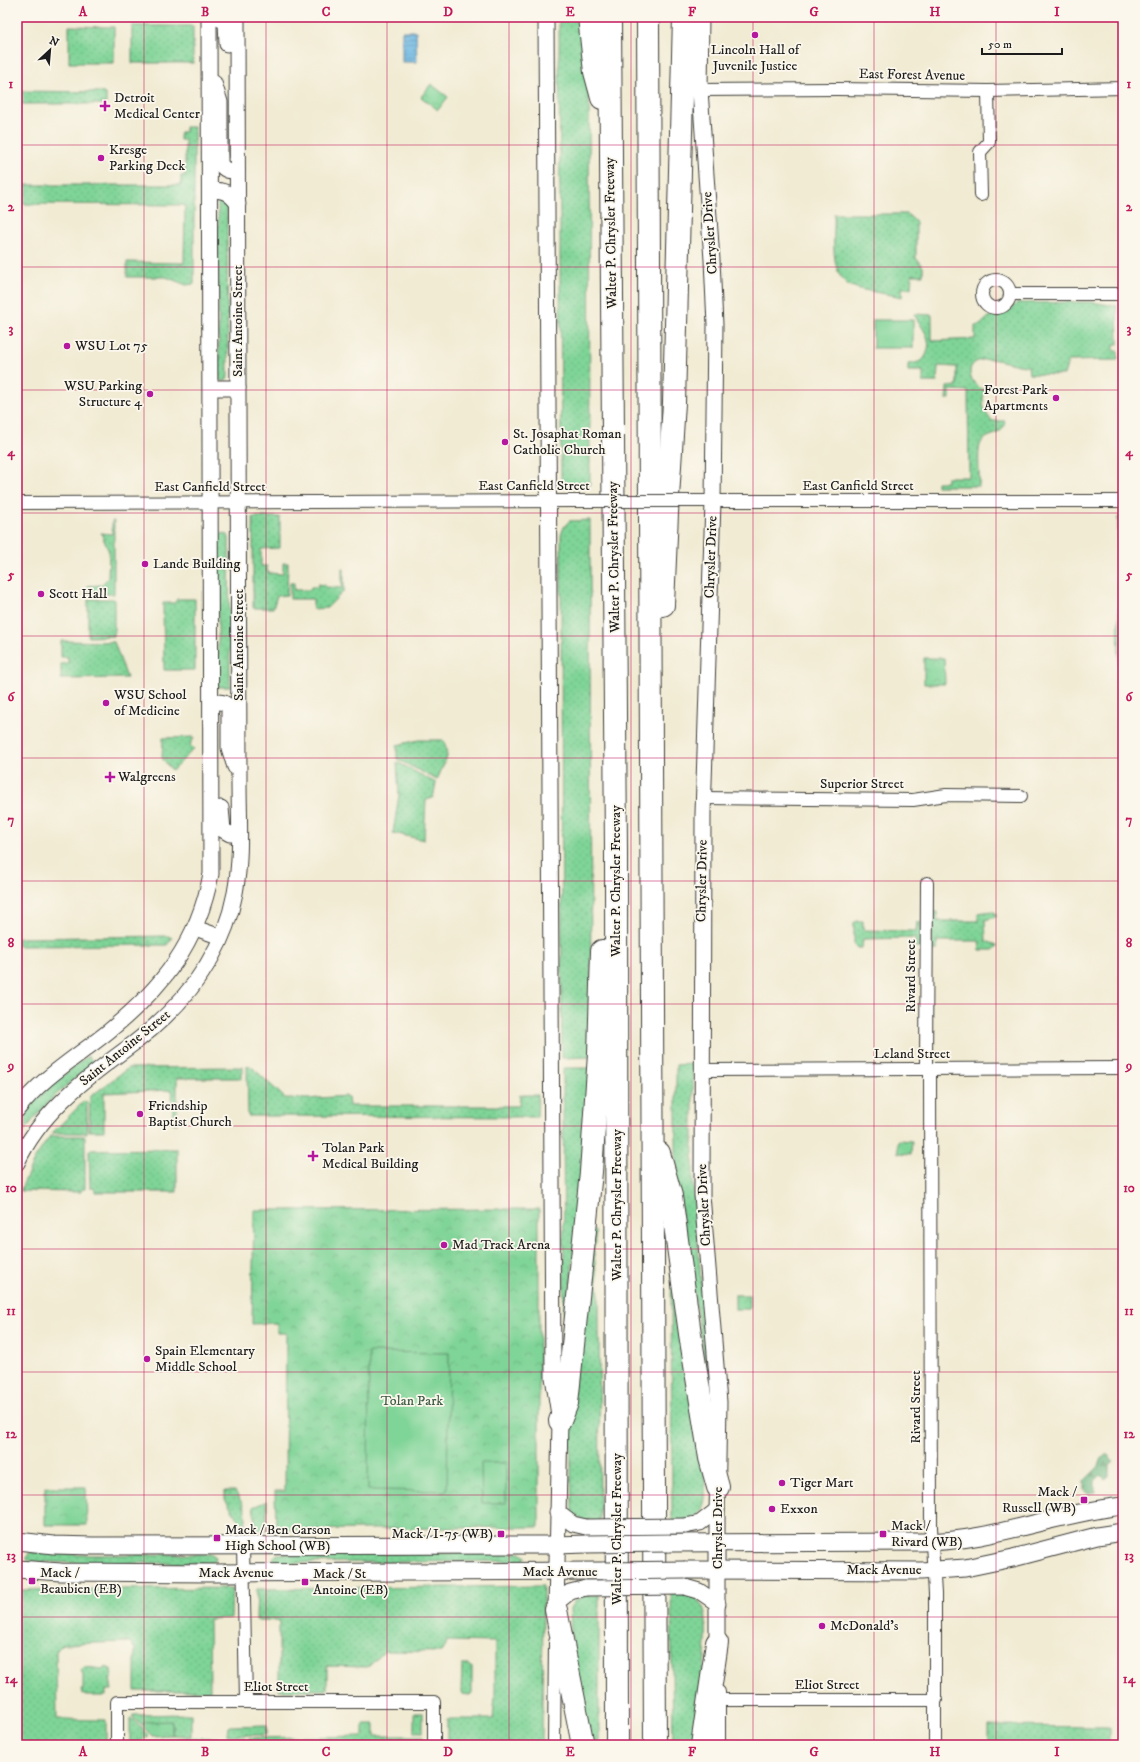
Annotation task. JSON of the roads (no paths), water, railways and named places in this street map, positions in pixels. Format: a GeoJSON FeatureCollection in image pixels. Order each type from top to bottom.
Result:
{"type":"FeatureCollection","features":[{"type":"Feature","properties":{"kind":"highway"},"geometry":{"type":"LineString","coordinates":[[589,17],[594,72],[610,128]]}},
{"type":"Feature","properties":{"kind":"highway","name":"Walter P. Chrysler Freeway"},"geometry":{"type":"LineString","coordinates":[[610,17],[616,853],[617,1745]]}},
{"type":"Feature","properties":{"kind":"highway"},"geometry":{"type":"LineString","coordinates":[[648,17],[649,688],[655,1745]]}},
{"type":"Feature","properties":{"kind":"highway"},"geometry":{"type":"LineString","coordinates":[[649,688],[663,619],[667,513],[674,404],[684,17]]}},
{"type":"Feature","properties":{"kind":"highway"},"geometry":{"type":"LineString","coordinates":[[560,1421],[567,1403],[591,1172],[599,1054],[603,904],[616,853]]}},
{"type":"Feature","properties":{"kind":"highway"},"geometry":{"type":"LineString","coordinates":[[651,1127],[671,1196],[690,1334],[710,1458],[718,1487]]}},
{"type":"Feature","properties":{"kind":"highway"},"geometry":{"type":"LineString","coordinates":[[556,1606],[583,1745]]}},
{"type":"Feature","properties":{"kind":"highway"},"geometry":{"type":"LineString","coordinates":[[702,1745],[718,1643]]}},
{"type":"Feature","properties":{"kind":"main road","name":"Mack Avenue"},"geometry":{"type":"LineString","coordinates":[[23,1542],[85,1546],[214,1546],[932,1542],[983,1537],[1074,1514],[1123,1506]]}},
{"type":"Feature","properties":{"kind":"main road"},"geometry":{"type":"LineString","coordinates":[[1074,1514],[1080,1518],[1083,1524],[1083,1534],[1080,1541]]}},
{"type":"Feature","properties":{"kind":"main road","name":"Mack Avenue"},"geometry":{"type":"LineString","coordinates":[[17,1569],[61,1572],[214,1573],[556,1572],[586,1580],[685,1570],[934,1570],[982,1565],[1123,1532]]}},
{"type":"Feature","properties":{"kind":"main road"},"geometry":{"type":"LineString","coordinates":[[982,1565],[978,1550],[979,1543],[983,1537]]}},
{"type":"Feature","properties":{"kind":"main road"},"geometry":{"type":"LineString","coordinates":[[17,1569],[23,1542]]}},
{"type":"Feature","properties":{"kind":"main road"},"geometry":{"type":"LineString","coordinates":[[744,1543],[744,1571]]}},
{"type":"Feature","properties":{"kind":"main road"},"geometry":{"type":"LineString","coordinates":[[271,1545],[266,1555],[266,1564],[272,1573]]}},
{"type":"Feature","properties":{"kind":"main road"},"geometry":{"type":"LineString","coordinates":[[531,1545],[532,1572]]}},
{"type":"Feature","properties":{"kind":"main road"},"geometry":{"type":"LineString","coordinates":[[214,1546],[220,1552],[221,1558],[220,1567],[214,1573]]}},
{"type":"Feature","properties":{"kind":"street","name":"Saint Antoine Street"},"geometry":{"type":"LineString","coordinates":[[17,1110],[40,1084],[98,1039],[157,986],[177,962],[195,928],[207,894],[211,874],[212,702],[209,17]]}},
{"type":"Feature","properties":{"kind":"street"},"geometry":{"type":"LineString","coordinates":[[209,17],[217,18],[226,22],[227,75],[237,112]]}},
{"type":"Feature","properties":{"kind":"street","name":"Saint Antoine Street"},"geometry":{"type":"LineString","coordinates":[[17,1163],[30,1137],[44,1120],[76,1088],[111,1060],[150,1032],[188,994],[205,969],[221,937],[235,893],[239,833],[240,781],[237,17]]}},
{"type":"Feature","properties":{"kind":"street"},"geometry":{"type":"LineString","coordinates":[[546,17],[553,1369],[560,1421],[556,1545],[554,1745]]}},
{"type":"Feature","properties":{"kind":"street","name":"Chrysler Drive"},"geometry":{"type":"LineString","coordinates":[[701,17],[700,90],[714,299],[713,502],[703,798],[701,1070],[702,1195],[719,1402],[717,1510],[719,1745]]}},
{"type":"Feature","properties":{"kind":"street"},"geometry":{"type":"LineString","coordinates":[[209,71],[220,102],[220,163],[227,171],[237,171]]}},
{"type":"Feature","properties":{"kind":"street","name":"East Forest Avenue"},"geometry":{"type":"LineString","coordinates":[[700,90],[837,89],[988,91],[1123,88]]}},
{"type":"Feature","properties":{"kind":"street"},"geometry":{"type":"LineString","coordinates":[[980,195],[980,152],[989,142],[988,91]]}},
{"type":"Feature","properties":{"kind":"street"},"geometry":{"type":"LineString","coordinates":[[210,190],[225,190],[231,194],[238,204]]}},
{"type":"Feature","properties":{"kind":"street"},"geometry":{"type":"LineString","coordinates":[[1011,294],[1123,294]]}},
{"type":"Feature","properties":{"kind":"street"},"geometry":{"type":"LineString","coordinates":[[211,388],[238,388]]}},
{"type":"Feature","properties":{"kind":"street","name":"East Canfield Street"},"geometry":{"type":"LineString","coordinates":[[17,503],[1123,501]]}},
{"type":"Feature","properties":{"kind":"street"},"geometry":{"type":"LineString","coordinates":[[212,702],[226,703],[229,707],[229,748],[240,781]]}},
{"type":"Feature","properties":{"kind":"street"},"geometry":{"type":"LineString","coordinates":[[211,744],[221,783],[222,830],[230,834],[239,833]]}},
{"type":"Feature","properties":{"kind":"street","name":"Superior Street"},"geometry":{"type":"LineString","coordinates":[[703,798],[913,800],[946,795],[1021,796]]}},
{"type":"Feature","properties":{"kind":"street","name":"Rivard Street"},"geometry":{"type":"LineString","coordinates":[[927,883],[932,1542],[934,1570],[936,1700],[935,1745]]}},
{"type":"Feature","properties":{"kind":"street"},"geometry":{"type":"LineString","coordinates":[[195,928],[221,937]]}},
{"type":"Feature","properties":{"kind":"street"},"geometry":{"type":"LineString","coordinates":[[98,1039],[111,1060]]}},
{"type":"Feature","properties":{"kind":"street","name":"Leland Street"},"geometry":{"type":"LineString","coordinates":[[701,1070],[1123,1068]]}},
{"type":"Feature","properties":{"kind":"street"},"geometry":{"type":"LineString","coordinates":[[557,1512],[573,1524],[586,1527],[685,1526],[700,1523],[717,1510]]}},
{"type":"Feature","properties":{"kind":"street"},"geometry":{"type":"LineString","coordinates":[[243,1545],[246,1702]]}},
{"type":"Feature","properties":{"kind":"street"},"geometry":{"type":"LineString","coordinates":[[556,1606],[570,1592],[586,1580],[685,1587],[699,1591],[718,1604]]}},
{"type":"Feature","properties":{"kind":"street","name":"Eliot Street"},"geometry":{"type":"LineString","coordinates":[[719,1700],[936,1700]]}},
{"type":"Feature","properties":{"kind":"street","name":"Eliot Street"},"geometry":{"type":"LineString","coordinates":[[118,1745],[117,1702],[434,1702],[434,1745]]}},
{"type":"Feature","properties":{"kind":"water"},"geometry":{"type":"Polygon","coordinates":[[[402,31],[416,31],[417,62],[402,62],[402,31]]]}},
{"type":"Feature","properties":{"kind":"place","name":"Lincoln Hall of Juvenile Justice"},"geometry":{"type":"Point","coordinates":[755,35]}},
{"type":"Feature","properties":{"kind":"place","name":"Detroit Medical Center"},"geometry":{"type":"Point","coordinates":[105,106]}},
{"type":"Feature","properties":{"kind":"place","name":"Kresge Parking Deck"},"geometry":{"type":"Point","coordinates":[101,158]}},
{"type":"Feature","properties":{"kind":"place","name":"WSU Lot 75"},"geometry":{"type":"Point","coordinates":[67,346]}},
{"type":"Feature","properties":{"kind":"place","name":"WSU Parking Structure 4"},"geometry":{"type":"Point","coordinates":[150,394]}},
{"type":"Feature","properties":{"kind":"place","name":"Forest Park Apartments"},"geometry":{"type":"Point","coordinates":[1056,398]}},
{"type":"Feature","properties":{"kind":"place","name":"St. Josaphat Roman Catholic Church"},"geometry":{"type":"Point","coordinates":[505,442]}},
{"type":"Feature","properties":{"kind":"place","name":"Lande Building"},"geometry":{"type":"Point","coordinates":[145,564]}},
{"type":"Feature","properties":{"kind":"place","name":"Scott Hall"},"geometry":{"type":"Point","coordinates":[41,594]}},
{"type":"Feature","properties":{"kind":"place","name":"WSU School of Medicine"},"geometry":{"type":"Point","coordinates":[106,703]}},
{"type":"Feature","properties":{"kind":"place","name":"Walgreens"},"geometry":{"type":"Point","coordinates":[110,777]}},
{"type":"Feature","properties":{"kind":"place","name":"Friendship Baptist Church"},"geometry":{"type":"Point","coordinates":[140,1114]}},
{"type":"Feature","properties":{"kind":"place","name":"Tolan Park Medical Building"},"geometry":{"type":"Point","coordinates":[313,1156]}},
{"type":"Feature","properties":{"kind":"place","name":"Mad Track Arena"},"geometry":{"type":"Point","coordinates":[444,1245]}},
{"type":"Feature","properties":{"kind":"place","name":"Spain Elementary Middle School"},"geometry":{"type":"Point","coordinates":[147,1359]}},
{"type":"Feature","properties":{"kind":"place","name":"Tiger Mart"},"geometry":{"type":"Point","coordinates":[782,1483]}},
{"type":"Feature","properties":{"kind":"place","name":"Mack / Russell (WB)"},"geometry":{"type":"Point","coordinates":[1084,1500]}},
{"type":"Feature","properties":{"kind":"place","name":"Exxon"},"geometry":{"type":"Point","coordinates":[772,1509]}},
{"type":"Feature","properties":{"kind":"place","name":"Mack / I-75 (WB)"},"geometry":{"type":"Point","coordinates":[501,1534]}},
{"type":"Feature","properties":{"kind":"place","name":"Mack / Rivard (WB)"},"geometry":{"type":"Point","coordinates":[883,1534]}},
{"type":"Feature","properties":{"kind":"place","name":"Mack / Ben Carson High School (WB)"},"geometry":{"type":"Point","coordinates":[217,1538]}},
{"type":"Feature","properties":{"kind":"place","name":"Mack / Beaubien (EB)"},"geometry":{"type":"Point","coordinates":[32,1581]}},
{"type":"Feature","properties":{"kind":"place","name":"Mack / St Antoine (EB)"},"geometry":{"type":"Point","coordinates":[305,1582]}},
{"type":"Feature","properties":{"kind":"place","name":"McDonald's"},"geometry":{"type":"Point","coordinates":[822,1626]}},
{"type":"Feature","properties":{"kind":"park label","name":"Tolan Park"},"geometry":{"type":"Point","coordinates":[412,1401]}}]}
